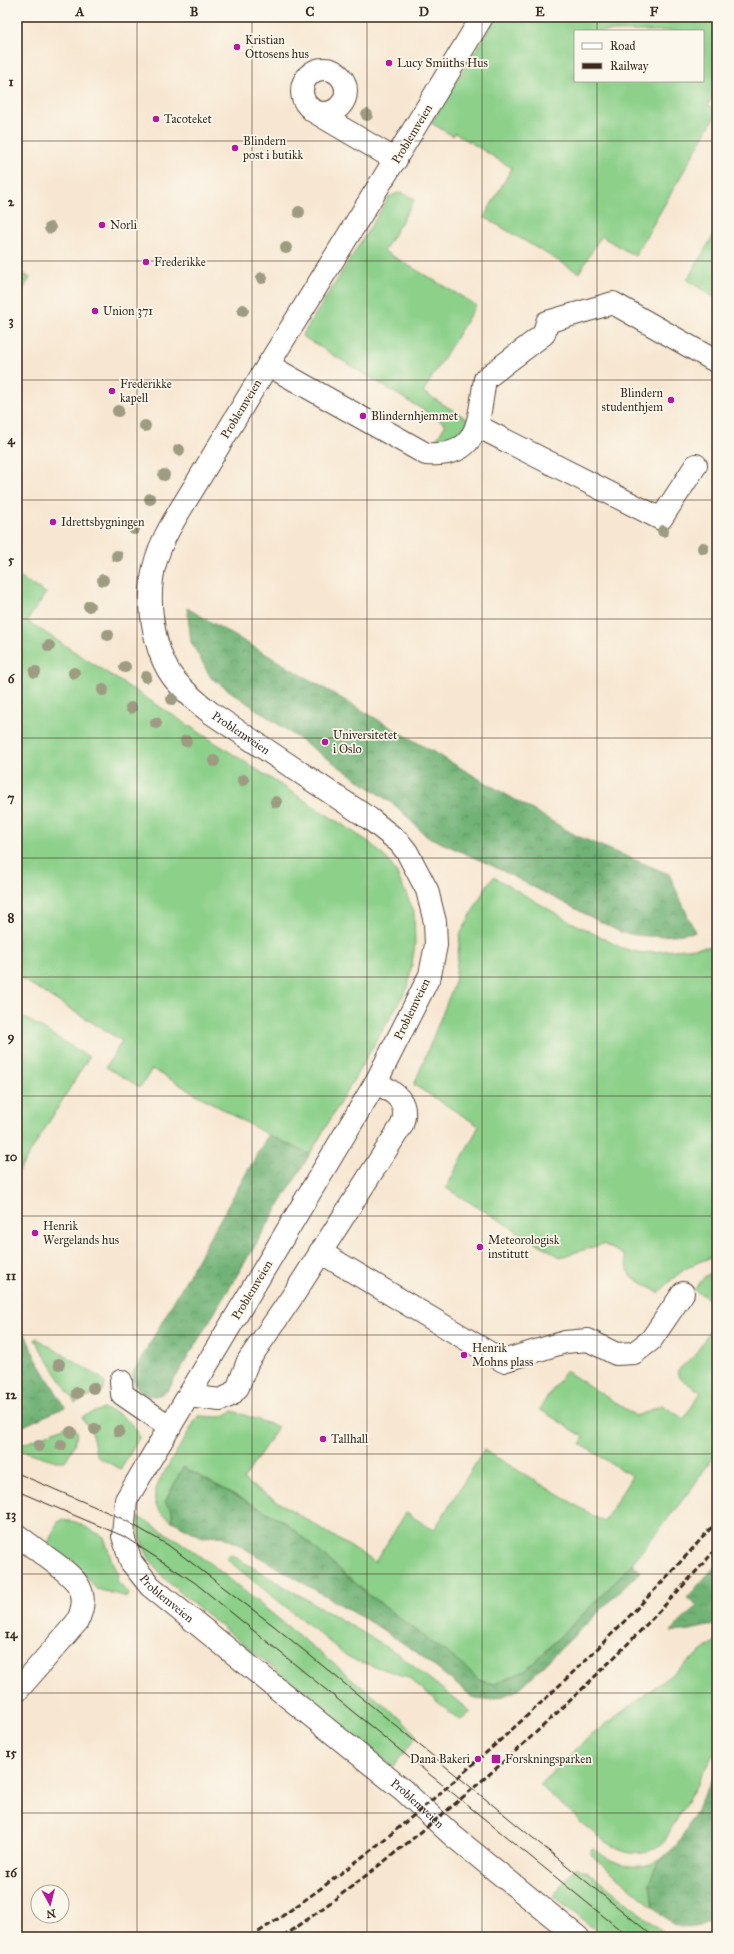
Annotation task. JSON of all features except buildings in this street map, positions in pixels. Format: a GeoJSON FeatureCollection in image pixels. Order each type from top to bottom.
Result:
{"type":"FeatureCollection","features":[{"type":"Feature","properties":{"kind":"street","name":"Problemveien"},"geometry":{"type":"LineString","coordinates":[[482,17],[396,160],[268,364],[167,533],[156,557],[152,580],[155,636],[174,679],[190,696],[211,713],[370,818],[399,842],[407,852],[427,890],[436,932],[436,944],[430,975],[376,1082],[126,1500],[123,1536],[131,1562],[150,1586],[403,1790],[453,1836],[578,1937]]}},
{"type":"Feature","properties":{"kind":"street"},"geometry":{"type":"LineString","coordinates":[[327,115],[396,160]]}},
{"type":"Feature","properties":{"kind":"street"},"geometry":{"type":"LineString","coordinates":[[268,364],[426,454],[443,455],[456,450],[471,440],[477,426],[485,379],[544,334],[547,322],[613,303],[717,362]]}},
{"type":"Feature","properties":{"kind":"street"},"geometry":{"type":"LineString","coordinates":[[477,426],[661,519],[696,464]]}},
{"type":"Feature","properties":{"kind":"street"},"geometry":{"type":"LineString","coordinates":[[189,1396],[220,1400],[231,1395],[243,1378],[248,1361],[402,1125],[405,1115],[402,1104],[394,1093],[376,1082]]}},
{"type":"Feature","properties":{"kind":"street"},"geometry":{"type":"LineString","coordinates":[[320,1252],[503,1361],[565,1342],[588,1340],[616,1354],[634,1353],[651,1340],[683,1293]]}},
{"type":"Feature","properties":{"kind":"street"},"geometry":{"type":"LineString","coordinates":[[121,1381],[122,1394],[170,1427]]}},
{"type":"Feature","properties":{"kind":"street"},"geometry":{"type":"LineString","coordinates":[[17,1535],[72,1576],[79,1585],[84,1599],[83,1611],[77,1622],[17,1691]]}},
{"type":"Feature","properties":{"kind":"green space"},"geometry":{"type":"Polygon","coordinates":[[[496,17],[717,17],[717,89],[708,105],[717,110],[717,113],[635,256],[601,236],[579,273],[484,217],[512,168],[455,133],[453,136],[431,123],[496,17]]]}},
{"type":"Feature","properties":{"kind":"green space"},"geometry":{"type":"Polygon","coordinates":[[[400,192],[415,199],[384,251],[476,305],[423,392],[469,420],[455,443],[433,445],[446,424],[302,336],[389,197],[400,192]]]}},
{"type":"Feature","properties":{"kind":"green space"},"geometry":{"type":"Polygon","coordinates":[[[717,229],[717,299],[687,280],[717,229]]]}},
{"type":"Feature","properties":{"kind":"green space"},"geometry":{"type":"Polygon","coordinates":[[[17,270],[30,278],[17,300],[17,270]]]}},
{"type":"Feature","properties":{"kind":"green space"},"geometry":{"type":"Polygon","coordinates":[[[17,576],[46,593],[27,621],[369,842],[387,859],[395,870],[414,911],[415,945],[408,987],[310,1154],[268,1135],[152,1069],[140,1087],[106,1067],[122,1041],[17,976],[17,576]]]}},
{"type":"Feature","properties":{"kind":"green space"},"geometry":{"type":"Polygon","coordinates":[[[187,608],[577,836],[669,874],[695,932],[667,936],[639,936],[620,932],[493,866],[426,836],[396,806],[211,678],[191,642],[187,608]]]}},
{"type":"Feature","properties":{"kind":"green space"},"geometry":{"type":"Polygon","coordinates":[[[494,877],[569,921],[622,948],[642,953],[717,946],[717,1256],[692,1265],[671,1280],[659,1293],[630,1276],[624,1255],[603,1244],[560,1257],[446,1188],[479,1126],[414,1085],[455,982],[460,935],[487,885],[494,877]]]}},
{"type":"Feature","properties":{"kind":"green space"},"geometry":{"type":"Polygon","coordinates":[[[17,1013],[89,1057],[17,1174],[17,1013]]]}},
{"type":"Feature","properties":{"kind":"green space"},"geometry":{"type":"Polygon","coordinates":[[[268,1135],[310,1154],[168,1390],[156,1396],[144,1394],[136,1386],[133,1373],[268,1135]]]}},
{"type":"Feature","properties":{"kind":"green space"},"geometry":{"type":"Polygon","coordinates":[[[717,1270],[717,1304],[694,1290],[705,1276],[717,1270]]]}},
{"type":"Feature","properties":{"kind":"green space"},"geometry":{"type":"Polygon","coordinates":[[[717,1318],[717,1451],[692,1488],[625,1572],[525,1671],[495,1684],[479,1680],[463,1665],[369,1595],[285,1522],[183,1467],[165,1502],[172,1511],[172,1521],[161,1513],[156,1504],[155,1494],[159,1481],[198,1416],[221,1417],[233,1411],[278,1427],[243,1480],[375,1562],[406,1513],[434,1530],[484,1450],[604,1522],[632,1476],[580,1444],[584,1437],[539,1409],[566,1371],[636,1416],[662,1405],[684,1419],[701,1392],[679,1378],[677,1371],[695,1355],[717,1318]]]}},
{"type":"Feature","properties":{"kind":"green space"},"geometry":{"type":"Polygon","coordinates":[[[17,1329],[25,1334],[35,1357],[65,1407],[17,1429],[17,1329]]]}},
{"type":"Feature","properties":{"kind":"green space"},"geometry":{"type":"Polygon","coordinates":[[[36,1338],[101,1378],[105,1384],[103,1391],[75,1403],[35,1340],[36,1338]]]}},
{"type":"Feature","properties":{"kind":"green space"},"geometry":{"type":"Polygon","coordinates":[[[102,1409],[113,1412],[125,1419],[135,1428],[138,1433],[139,1438],[121,1469],[99,1458],[96,1454],[92,1433],[82,1417],[102,1409]]]}},
{"type":"Feature","properties":{"kind":"green space"},"geometry":{"type":"Polygon","coordinates":[[[68,1425],[72,1426],[78,1433],[72,1450],[65,1461],[56,1461],[17,1449],[17,1447],[68,1425]]]}},
{"type":"Feature","properties":{"kind":"green space"},"geometry":{"type":"Polygon","coordinates":[[[183,1467],[285,1522],[369,1595],[463,1665],[479,1680],[486,1683],[495,1684],[525,1671],[601,1597],[632,1563],[640,1572],[518,1690],[492,1699],[475,1699],[416,1652],[380,1628],[232,1541],[221,1536],[202,1537],[172,1521],[172,1511],[165,1502],[183,1467]]]}},
{"type":"Feature","properties":{"kind":"green space"},"geometry":{"type":"Polygon","coordinates":[[[138,1517],[176,1539],[216,1568],[400,1718],[417,1736],[393,1767],[169,1583],[151,1561],[143,1545],[140,1536],[138,1517]]]}},
{"type":"Feature","properties":{"kind":"green space"},"geometry":{"type":"Polygon","coordinates":[[[62,1520],[76,1522],[104,1537],[118,1575],[116,1581],[129,1593],[127,1597],[96,1589],[80,1571],[47,1545],[58,1522],[62,1520]]]}},
{"type":"Feature","properties":{"kind":"green space"},"geometry":{"type":"Polygon","coordinates":[[[230,1554],[397,1653],[471,1712],[461,1720],[458,1719],[408,1677],[354,1660],[347,1656],[227,1559],[230,1554]]]}},
{"type":"Feature","properties":{"kind":"green space"},"geometry":{"type":"Polygon","coordinates":[[[717,1564],[717,1625],[683,1631],[671,1631],[697,1606],[687,1598],[717,1564]]]}},
{"type":"Feature","properties":{"kind":"green space"},"geometry":{"type":"Polygon","coordinates":[[[717,1640],[717,1748],[665,1840],[653,1849],[642,1853],[631,1853],[620,1850],[599,1837],[579,1821],[539,1785],[589,1737],[717,1640]]]}},
{"type":"Feature","properties":{"kind":"green space"},"geometry":{"type":"Polygon","coordinates":[[[717,1771],[717,1916],[709,1922],[699,1926],[689,1928],[678,1926],[672,1923],[653,1907],[650,1883],[660,1860],[677,1845],[717,1771]]]}},
{"type":"Feature","properties":{"kind":"green space"},"geometry":{"type":"Polygon","coordinates":[[[592,1849],[619,1863],[632,1866],[646,1865],[660,1860],[650,1883],[653,1907],[590,1854],[592,1849]]]}},
{"type":"Feature","properties":{"kind":"green space"},"geometry":{"type":"Polygon","coordinates":[[[576,1867],[594,1876],[669,1937],[604,1937],[553,1896],[576,1867]]]}},
{"type":"Feature","properties":{"kind":"tram line"},"geometry":{"type":"LineString","coordinates":[[17,1473],[123,1519],[168,1545],[274,1626],[654,1937]]}},
{"type":"Feature","properties":{"kind":"tram line"},"geometry":{"type":"LineString","coordinates":[[17,1491],[123,1536],[194,1582],[629,1937]]}},
{"type":"Feature","properties":{"kind":"railway"},"geometry":{"type":"LineString","coordinates":[[251,1937],[311,1896],[340,1874],[479,1759],[572,1674],[660,1584],[717,1521]]}},
{"type":"Feature","properties":{"kind":"railway"},"geometry":{"type":"LineString","coordinates":[[283,1937],[400,1849],[511,1755],[617,1654],[668,1602],[717,1548]]}},
{"type":"Feature","properties":{"kind":"place","name":"Kristian Ottosens hus"},"geometry":{"type":"Point","coordinates":[237,47]}},
{"type":"Feature","properties":{"kind":"place","name":"Lucy Smiiths Hus"},"geometry":{"type":"Point","coordinates":[389,63]}},
{"type":"Feature","properties":{"kind":"place","name":"Tacoteket"},"geometry":{"type":"Point","coordinates":[156,119]}},
{"type":"Feature","properties":{"kind":"place","name":"Blindern post i butikk"},"geometry":{"type":"Point","coordinates":[235,148]}},
{"type":"Feature","properties":{"kind":"place","name":"Norli"},"geometry":{"type":"Point","coordinates":[102,225]}},
{"type":"Feature","properties":{"kind":"place","name":"Frederikke"},"geometry":{"type":"Point","coordinates":[146,262]}},
{"type":"Feature","properties":{"kind":"place","name":"Union 371"},"geometry":{"type":"Point","coordinates":[95,311]}},
{"type":"Feature","properties":{"kind":"place","name":"Frederikke kapell"},"geometry":{"type":"Point","coordinates":[112,391]}},
{"type":"Feature","properties":{"kind":"place","name":"Blindern studenthjem"},"geometry":{"type":"Point","coordinates":[671,400]}},
{"type":"Feature","properties":{"kind":"place","name":"Blindernhjemmet"},"geometry":{"type":"Point","coordinates":[363,416]}},
{"type":"Feature","properties":{"kind":"place","name":"Idrettsbygningen"},"geometry":{"type":"Point","coordinates":[53,522]}},
{"type":"Feature","properties":{"kind":"place","name":"Universitetet i Oslo"},"geometry":{"type":"Point","coordinates":[325,742]}},
{"type":"Feature","properties":{"kind":"place","name":"Henrik Wergelands hus"},"geometry":{"type":"Point","coordinates":[35,1233]}},
{"type":"Feature","properties":{"kind":"place","name":"Meteorologisk institutt"},"geometry":{"type":"Point","coordinates":[480,1247]}},
{"type":"Feature","properties":{"kind":"place","name":"Henrik Mohns plass"},"geometry":{"type":"Point","coordinates":[464,1355]}},
{"type":"Feature","properties":{"kind":"place","name":"Tallhall"},"geometry":{"type":"Point","coordinates":[323,1439]}},
{"type":"Feature","properties":{"kind":"place","name":"Dana Bakeri"},"geometry":{"type":"Point","coordinates":[478,1759]}},
{"type":"Feature","properties":{"kind":"place","name":"Forskningsparken"},"geometry":{"type":"Point","coordinates":[496,1759]}}]}
